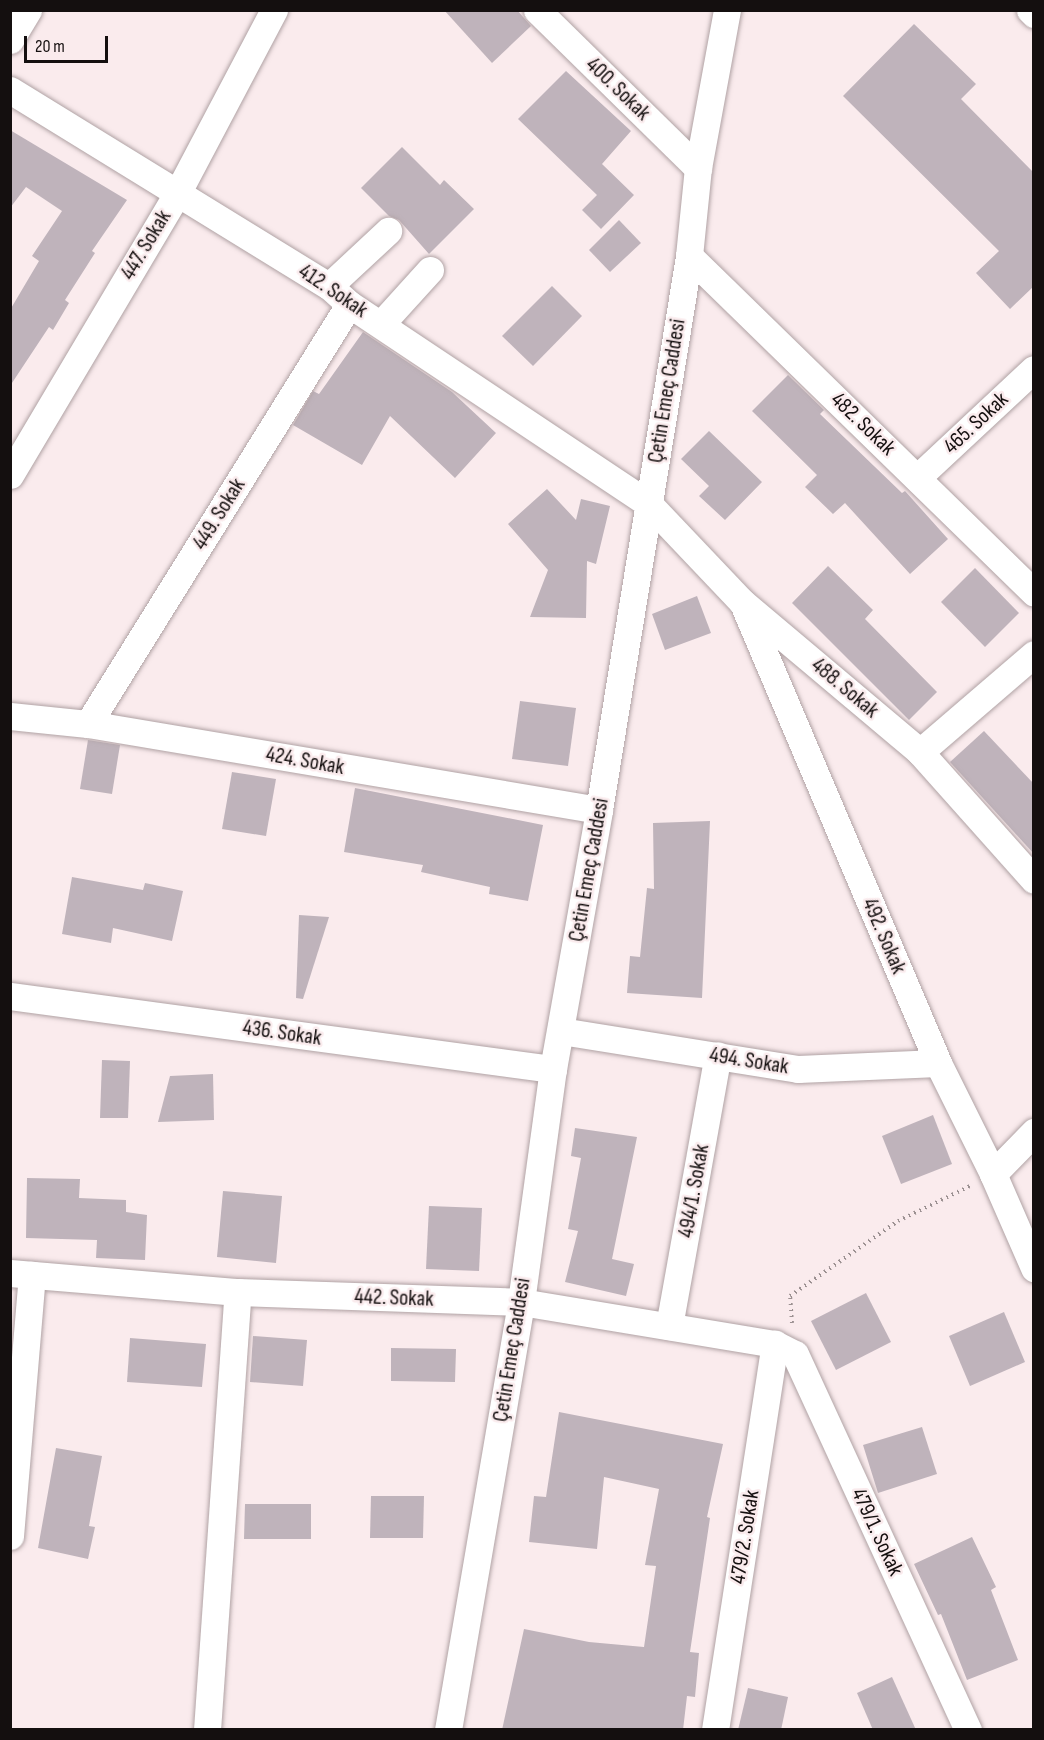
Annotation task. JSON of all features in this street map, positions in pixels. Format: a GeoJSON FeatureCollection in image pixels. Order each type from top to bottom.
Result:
{"type":"FeatureCollection","features":[{"type":"Feature","properties":{"kind":"street"},"geometry":{"type":"LineString","coordinates":[[10,40],[28,10]]}},
{"type":"Feature","properties":{"kind":"street","name":"447. Sokak"},"geometry":{"type":"LineString","coordinates":[[10,475],[178,192],[274,10]]}},
{"type":"Feature","properties":{"kind":"street","name":"400. Sokak"},"geometry":{"type":"LineString","coordinates":[[537,10],[698,168]]}},
{"type":"Feature","properties":{"kind":"street","name":"Çetin Emeç Caddesi"},"geometry":{"type":"LineString","coordinates":[[448,1730],[521,1302],[553,1069],[599,810],[689,256],[698,168],[727,10]]}},
{"type":"Feature","properties":{"kind":"street"},"geometry":{"type":"LineString","coordinates":[[1030,10],[1034,14]]}},
{"type":"Feature","properties":{"kind":"street","name":"412. Sokak"},"geometry":{"type":"LineString","coordinates":[[10,90],[329,286],[350,304],[649,504]]}},
{"type":"Feature","properties":{"kind":"street"},"geometry":{"type":"LineString","coordinates":[[329,286],[388,231]]}},
{"type":"Feature","properties":{"kind":"street","name":"482. Sokak"},"geometry":{"type":"LineString","coordinates":[[689,256],[918,477],[1034,593]]}},
{"type":"Feature","properties":{"kind":"street"},"geometry":{"type":"LineString","coordinates":[[381,324],[430,270]]}},
{"type":"Feature","properties":{"kind":"street","name":"449. Sokak"},"geometry":{"type":"LineString","coordinates":[[88,724],[350,304]]}},
{"type":"Feature","properties":{"kind":"street","name":"465. Sokak"},"geometry":{"type":"LineString","coordinates":[[918,477],[1034,369]]}},
{"type":"Feature","properties":{"kind":"street","name":"488. Sokak"},"geometry":{"type":"LineString","coordinates":[[649,504],[742,602],[920,752],[1034,880]]}},
{"type":"Feature","properties":{"kind":"street","name":"492. Sokak"},"geometry":{"type":"LineString","coordinates":[[742,602],[938,1063],[993,1174],[1034,1268]]}},
{"type":"Feature","properties":{"kind":"street"},"geometry":{"type":"LineString","coordinates":[[920,752],[1034,654]]}},
{"type":"Feature","properties":{"kind":"street","name":"424. Sokak"},"geometry":{"type":"LineString","coordinates":[[10,716],[88,724],[599,810]]}},
{"type":"Feature","properties":{"kind":"street","name":"436. Sokak"},"geometry":{"type":"LineString","coordinates":[[10,996],[553,1069]]}},
{"type":"Feature","properties":{"kind":"street","name":"494. Sokak"},"geometry":{"type":"LineString","coordinates":[[561,1031],[798,1069],[938,1063]]}},
{"type":"Feature","properties":{"kind":"street","name":"494/1. Sokak"},"geometry":{"type":"LineString","coordinates":[[669,1326],[718,1056]]}},
{"type":"Feature","properties":{"kind":"street"},"geometry":{"type":"LineString","coordinates":[[993,1174],[1034,1132]]}},
{"type":"Feature","properties":{"kind":"street"},"geometry":{"type":"LineString","coordinates":[[10,1536],[21,1274]]}},
{"type":"Feature","properties":{"kind":"street","name":"442. Sokak"},"geometry":{"type":"LineString","coordinates":[[21,1274],[238,1292],[521,1302],[669,1326],[785,1349]]}},
{"type":"Feature","properties":{"kind":"street"},"geometry":{"type":"LineString","coordinates":[[207,1730],[238,1292]]}},
{"type":"Feature","properties":{"kind":"street","name":"479/2. Sokak"},"geometry":{"type":"LineString","coordinates":[[715,1730],[785,1349]]}},
{"type":"Feature","properties":{"kind":"street","name":"479/1. Sokak"},"geometry":{"type":"LineString","coordinates":[[785,1349],[968,1730]]}},
{"type":"Feature","properties":{"kind":"path"},"geometry":{"type":"LineString","coordinates":[[785,1349],[790,1296],[898,1221],[993,1174]]}},
{"type":"Feature","properties":{"kind":"building"},"geometry":{"type":"Polygon","coordinates":[[[444,10],[517,10],[531,26],[492,63],[444,10]]]}},
{"type":"Feature","properties":{"kind":"building"},"geometry":{"type":"Polygon","coordinates":[[[914,24],[976,84],[961,99],[1034,173],[1034,286],[1010,309],[976,273],[999,251],[843,96],[914,24]]]}},
{"type":"Feature","properties":{"kind":"building"},"geometry":{"type":"Polygon","coordinates":[[[566,71],[631,131],[602,164],[634,195],[601,229],[582,210],[597,195],[518,119],[566,71]]]}},
{"type":"Feature","properties":{"kind":"building"},"geometry":{"type":"Polygon","coordinates":[[[10,130],[127,200],[92,251],[95,253],[65,300],[69,303],[53,330],[49,327],[10,386],[10,310],[39,261],[32,256],[62,211],[26,187],[10,208],[10,130]]]}},
{"type":"Feature","properties":{"kind":"building"},"geometry":{"type":"Polygon","coordinates":[[[402,147],[440,185],[444,180],[474,209],[429,254],[399,220],[389,216],[361,188],[402,147]]]}},
{"type":"Feature","properties":{"kind":"building"},"geometry":{"type":"Polygon","coordinates":[[[619,220],[641,243],[610,272],[589,250],[619,220]]]}},
{"type":"Feature","properties":{"kind":"building"},"geometry":{"type":"Polygon","coordinates":[[[552,286],[582,316],[533,366],[502,336],[552,286]]]}},
{"type":"Feature","properties":{"kind":"building"},"geometry":{"type":"Polygon","coordinates":[[[363,332],[452,392],[496,433],[455,478],[390,416],[362,465],[293,425],[313,391],[319,394],[363,332]]]}},
{"type":"Feature","properties":{"kind":"building"},"geometry":{"type":"Polygon","coordinates":[[[788,375],[824,410],[820,414],[902,493],[905,491],[948,539],[910,574],[845,503],[833,514],[805,487],[817,475],[752,411],[788,375]]]}},
{"type":"Feature","properties":{"kind":"building"},"geometry":{"type":"Polygon","coordinates":[[[709,431],[762,482],[725,520],[699,496],[709,486],[681,459],[709,431]]]}},
{"type":"Feature","properties":{"kind":"building"},"geometry":{"type":"Polygon","coordinates":[[[547,489],[576,520],[581,499],[610,506],[596,564],[587,561],[586,618],[530,617],[548,570],[508,524],[547,489]]]}},
{"type":"Feature","properties":{"kind":"building"},"geometry":{"type":"Polygon","coordinates":[[[828,566],[873,610],[865,619],[937,692],[909,720],[792,603],[828,566]]]}},
{"type":"Feature","properties":{"kind":"building"},"geometry":{"type":"Polygon","coordinates":[[[975,568],[1019,613],[985,647],[941,602],[975,568]]]}},
{"type":"Feature","properties":{"kind":"building"},"geometry":{"type":"Polygon","coordinates":[[[697,596],[711,633],[665,650],[652,614],[697,596]]]}},
{"type":"Feature","properties":{"kind":"building"},"geometry":{"type":"Polygon","coordinates":[[[520,701],[576,708],[568,766],[512,759],[520,701]]]}},
{"type":"Feature","properties":{"kind":"building"},"geometry":{"type":"Polygon","coordinates":[[[984,731],[1034,784],[1034,854],[950,762],[984,731]]]}},
{"type":"Feature","properties":{"kind":"building"},"geometry":{"type":"Polygon","coordinates":[[[88,740],[120,745],[112,794],[80,789],[88,740]]]}},
{"type":"Feature","properties":{"kind":"building"},"geometry":{"type":"Polygon","coordinates":[[[232,772],[276,779],[266,836],[222,829],[232,772]]]}},
{"type":"Feature","properties":{"kind":"building"},"geometry":{"type":"Polygon","coordinates":[[[355,788],[543,825],[528,901],[489,894],[490,887],[421,872],[423,865],[344,852],[355,788]]]}},
{"type":"Feature","properties":{"kind":"building"},"geometry":{"type":"Polygon","coordinates":[[[710,821],[702,998],[627,993],[630,956],[640,957],[647,888],[654,889],[653,823],[710,821]]]}},
{"type":"Feature","properties":{"kind":"building"},"geometry":{"type":"Polygon","coordinates":[[[72,877],[143,890],[145,883],[183,891],[172,941],[113,928],[111,943],[62,934],[72,877]]]}},
{"type":"Feature","properties":{"kind":"building"},"geometry":{"type":"Polygon","coordinates":[[[299,915],[329,917],[303,999],[296,998],[299,915]]]}},
{"type":"Feature","properties":{"kind":"building"},"geometry":{"type":"Polygon","coordinates":[[[102,1060],[130,1061],[128,1118],[100,1118],[102,1060]]]}},
{"type":"Feature","properties":{"kind":"building"},"geometry":{"type":"Polygon","coordinates":[[[213,1074],[214,1120],[158,1122],[170,1076],[213,1074]]]}},
{"type":"Feature","properties":{"kind":"building"},"geometry":{"type":"Polygon","coordinates":[[[933,1115],[952,1164],[901,1184],[882,1136],[933,1115]]]}},
{"type":"Feature","properties":{"kind":"building"},"geometry":{"type":"Polygon","coordinates":[[[575,1128],[637,1137],[612,1259],[634,1264],[626,1296],[565,1282],[578,1231],[568,1229],[581,1158],[571,1156],[575,1128]]]}},
{"type":"Feature","properties":{"kind":"building"},"geometry":{"type":"Polygon","coordinates":[[[27,1178],[80,1179],[79,1198],[126,1200],[126,1212],[147,1215],[145,1260],[96,1258],[97,1240],[26,1238],[27,1178]]]}},
{"type":"Feature","properties":{"kind":"building"},"geometry":{"type":"Polygon","coordinates":[[[223,1191],[282,1196],[276,1263],[217,1257],[223,1191]]]}},
{"type":"Feature","properties":{"kind":"building"},"geometry":{"type":"Polygon","coordinates":[[[429,1206],[482,1208],[479,1271],[426,1269],[429,1206]]]}},
{"type":"Feature","properties":{"kind":"building"},"geometry":{"type":"Polygon","coordinates":[[[866,1293],[891,1342],[836,1370],[811,1321],[866,1293]]]}},
{"type":"Feature","properties":{"kind":"building"},"geometry":{"type":"Polygon","coordinates":[[[1004,1312],[1025,1362],[970,1386],[949,1336],[1004,1312]]]}},
{"type":"Feature","properties":{"kind":"building"},"geometry":{"type":"Polygon","coordinates":[[[253,1336],[307,1340],[303,1386],[250,1382],[253,1336]]]}},
{"type":"Feature","properties":{"kind":"building"},"geometry":{"type":"Polygon","coordinates":[[[130,1338],[206,1344],[202,1387],[127,1382],[130,1338]]]}},
{"type":"Feature","properties":{"kind":"building"},"geometry":{"type":"Polygon","coordinates":[[[391,1348],[456,1349],[455,1382],[391,1381],[391,1348]]]}},
{"type":"Feature","properties":{"kind":"building"},"geometry":{"type":"Polygon","coordinates":[[[559,1412],[723,1444],[707,1517],[710,1518],[690,1652],[699,1653],[695,1697],[687,1696],[683,1730],[502,1730],[524,1629],[589,1642],[644,1647],[656,1566],[645,1565],[659,1489],[604,1477],[597,1549],[529,1542],[534,1496],[546,1497],[559,1412]]]}},
{"type":"Feature","properties":{"kind":"building"},"geometry":{"type":"Polygon","coordinates":[[[922,1427],[937,1474],[878,1493],[863,1445],[922,1427]]]}},
{"type":"Feature","properties":{"kind":"building"},"geometry":{"type":"Polygon","coordinates":[[[56,1448],[102,1456],[89,1526],[95,1527],[88,1559],[38,1548],[56,1448]]]}},
{"type":"Feature","properties":{"kind":"building"},"geometry":{"type":"Polygon","coordinates":[[[371,1496],[424,1496],[423,1538],[370,1538],[371,1496]]]}},
{"type":"Feature","properties":{"kind":"building"},"geometry":{"type":"Polygon","coordinates":[[[245,1504],[311,1504],[311,1539],[244,1539],[245,1504]]]}},
{"type":"Feature","properties":{"kind":"building"},"geometry":{"type":"Polygon","coordinates":[[[972,1537],[996,1587],[991,1590],[1018,1660],[967,1680],[941,1614],[938,1615],[914,1564],[972,1537]]]}},
{"type":"Feature","properties":{"kind":"building"},"geometry":{"type":"Polygon","coordinates":[[[892,1677],[916,1730],[873,1730],[857,1693],[892,1677]]]}},
{"type":"Feature","properties":{"kind":"building"},"geometry":{"type":"Polygon","coordinates":[[[748,1688],[788,1697],[781,1730],[738,1730],[748,1688]]]}}]}
